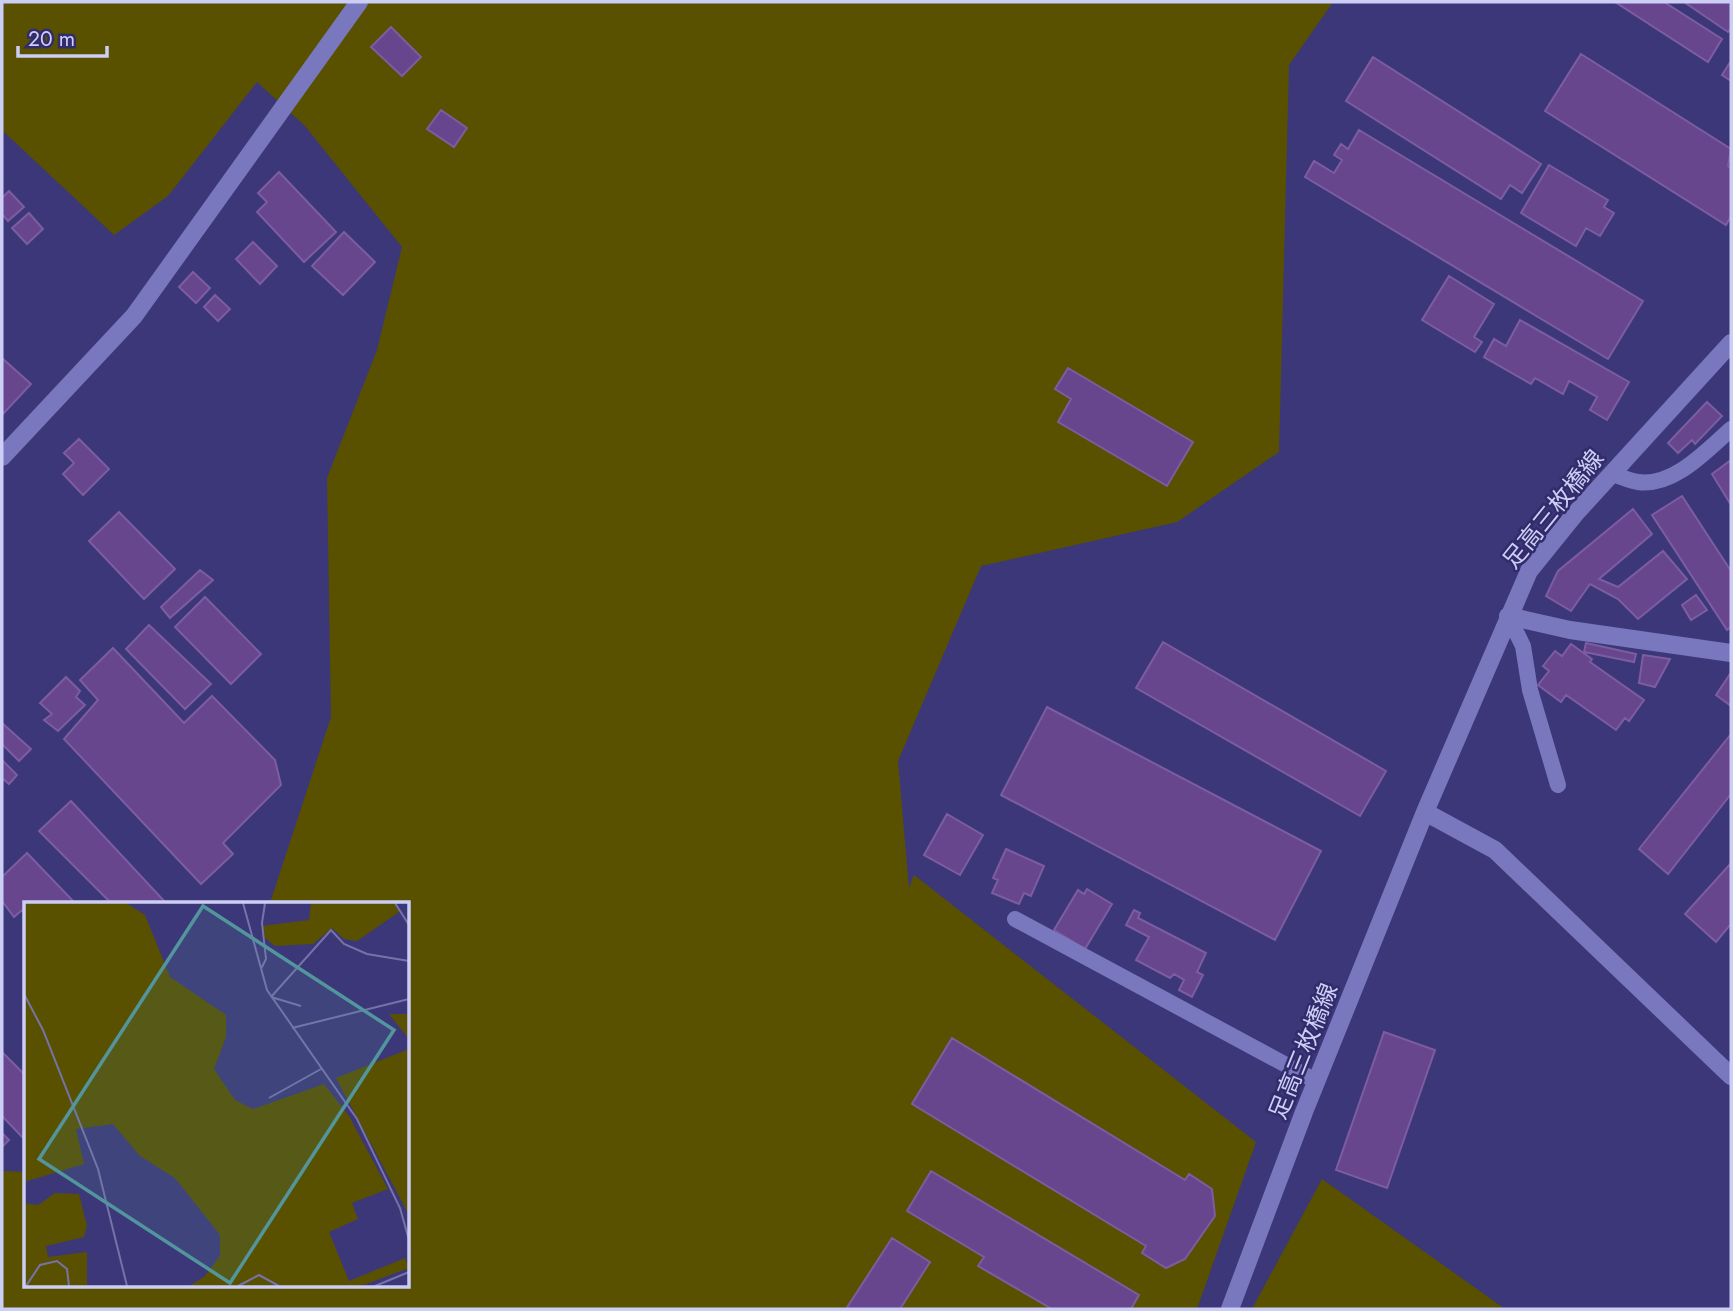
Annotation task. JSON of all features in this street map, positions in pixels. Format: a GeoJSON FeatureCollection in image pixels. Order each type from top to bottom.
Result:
{"type":"FeatureCollection","features":[{"type":"Feature","properties":{"kind":"main road"},"geometry":{"type":"LineString","coordinates":[[2,457],[134,316],[359,2]]}},
{"type":"Feature","properties":{"kind":"main road","name":"足高三枚橋線"},"geometry":{"type":"LineString","coordinates":[[1230,1309],[1316,1081],[1425,812],[1529,571],[1612,474],[1731,343]]}},
{"type":"Feature","properties":{"kind":"main road"},"geometry":{"type":"LineString","coordinates":[[1508,616],[1570,630],[1731,653]]}},
{"type":"Feature","properties":{"kind":"main road"},"geometry":{"type":"LineString","coordinates":[[1425,812],[1495,850],[1731,1076]]}},
{"type":"Feature","properties":{"kind":"lane"},"geometry":{"type":"LineString","coordinates":[[1612,474],[1640,482],[1660,479],[1680,471],[1731,429]]}},
{"type":"Feature","properties":{"kind":"lane"},"geometry":{"type":"LineString","coordinates":[[1508,616],[1523,646],[1530,690],[1558,785]]}},
{"type":"Feature","properties":{"kind":"lane"},"geometry":{"type":"LineString","coordinates":[[1015,919],[1316,1081]]}},
{"type":"Feature","properties":{"kind":"shaded area"},"geometry":{"type":"Polygon","coordinates":[[[2,2],[1333,2],[1289,65],[1279,452],[1177,522],[981,566],[898,761],[909,888],[914,875],[1256,1142],[1197,1309],[2,1309],[2,1171],[24,1172],[24,1286],[410,1286],[410,902],[270,902],[331,717],[327,478],[377,350],[402,247],[305,126],[257,82],[168,196],[114,235],[2,130],[2,2]]]}},
{"type":"Feature","properties":{"kind":"shaded area"},"geometry":{"type":"Polygon","coordinates":[[[1322,1179],[1505,1309],[1252,1309],[1322,1179]]]}},
{"type":"Feature","properties":{"kind":"building"},"geometry":{"type":"Polygon","coordinates":[[[1615,2],[1664,2],[1722,39],[1708,62],[1615,2]]]}},
{"type":"Feature","properties":{"kind":"building"},"geometry":{"type":"Polygon","coordinates":[[[1684,2],[1731,2],[1731,28],[1728,32],[1684,2]]]}},
{"type":"Feature","properties":{"kind":"building"},"geometry":{"type":"Polygon","coordinates":[[[391,27],[421,57],[402,76],[371,47],[391,27]]]}},
{"type":"Feature","properties":{"kind":"building"},"geometry":{"type":"Polygon","coordinates":[[[1581,54],[1731,149],[1728,166],[1731,168],[1731,216],[1726,225],[1545,111],[1581,54]]]}},
{"type":"Feature","properties":{"kind":"building"},"geometry":{"type":"Polygon","coordinates":[[[1373,57],[1541,164],[1522,193],[1510,185],[1501,199],[1346,101],[1373,57]]]}},
{"type":"Feature","properties":{"kind":"building"},"geometry":{"type":"Polygon","coordinates":[[[1731,61],[1731,81],[1722,75],[1731,61]]]}},
{"type":"Feature","properties":{"kind":"building"},"geometry":{"type":"Polygon","coordinates":[[[441,110],[467,128],[454,147],[427,129],[441,110]]]}},
{"type":"Feature","properties":{"kind":"building"},"geometry":{"type":"Polygon","coordinates":[[[1359,130],[1643,301],[1608,359],[1305,177],[1314,161],[1334,173],[1342,160],[1334,155],[1341,144],[1348,149],[1359,130]]]}},
{"type":"Feature","properties":{"kind":"building"},"geometry":{"type":"Polygon","coordinates":[[[1549,165],[1608,200],[1604,207],[1614,213],[1600,236],[1586,228],[1576,246],[1521,213],[1549,165]]]}},
{"type":"Feature","properties":{"kind":"building"},"geometry":{"type":"Polygon","coordinates":[[[279,172],[336,232],[304,262],[257,212],[267,202],[258,193],[279,172]]]}},
{"type":"Feature","properties":{"kind":"building"},"geometry":{"type":"Polygon","coordinates":[[[9,191],[24,207],[8,221],[2,214],[2,198],[9,191]]]}},
{"type":"Feature","properties":{"kind":"building"},"geometry":{"type":"Polygon","coordinates":[[[29,213],[43,229],[27,244],[12,228],[29,213]]]}},
{"type":"Feature","properties":{"kind":"building"},"geometry":{"type":"Polygon","coordinates":[[[344,232],[375,262],[343,295],[312,266],[344,232]]]}},
{"type":"Feature","properties":{"kind":"building"},"geometry":{"type":"Polygon","coordinates":[[[253,242],[277,266],[260,284],[236,259],[253,242]]]}},
{"type":"Feature","properties":{"kind":"building"},"geometry":{"type":"Polygon","coordinates":[[[193,272],[210,288],[196,303],[179,287],[193,272]]]}},
{"type":"Feature","properties":{"kind":"building"},"geometry":{"type":"Polygon","coordinates":[[[1449,276],[1494,304],[1474,337],[1482,342],[1475,352],[1422,320],[1449,276]]]}},
{"type":"Feature","properties":{"kind":"building"},"geometry":{"type":"Polygon","coordinates":[[[215,295],[230,309],[218,321],[204,307],[215,295]]]}},
{"type":"Feature","properties":{"kind":"building"},"geometry":{"type":"Polygon","coordinates":[[[1520,320],[1629,382],[1607,420],[1590,410],[1597,397],[1569,381],[1563,394],[1535,378],[1531,384],[1484,357],[1494,339],[1506,346],[1520,320]]]}},
{"type":"Feature","properties":{"kind":"building"},"geometry":{"type":"Polygon","coordinates":[[[2,358],[31,384],[2,415],[2,358]]]}},
{"type":"Feature","properties":{"kind":"building"},"geometry":{"type":"Polygon","coordinates":[[[1068,368],[1193,442],[1167,486],[1058,422],[1071,399],[1055,389],[1068,368]]]}},
{"type":"Feature","properties":{"kind":"building"},"geometry":{"type":"Polygon","coordinates":[[[1707,402],[1722,416],[1695,444],[1692,440],[1678,453],[1668,443],[1707,402]]]}},
{"type":"Feature","properties":{"kind":"building"},"geometry":{"type":"Polygon","coordinates":[[[79,439],[109,469],[83,495],[63,474],[74,463],[64,453],[79,439]]]}},
{"type":"Feature","properties":{"kind":"building"},"geometry":{"type":"Polygon","coordinates":[[[1731,460],[1731,505],[1712,474],[1731,460]]]}},
{"type":"Feature","properties":{"kind":"building"},"geometry":{"type":"Polygon","coordinates":[[[1682,496],[1731,571],[1731,627],[1727,630],[1652,515],[1682,496]]]}},
{"type":"Feature","properties":{"kind":"building"},"geometry":{"type":"Polygon","coordinates":[[[1633,509],[1652,534],[1599,579],[1618,587],[1663,551],[1687,579],[1638,619],[1618,599],[1590,584],[1571,611],[1546,596],[1558,571],[1633,509]]]}},
{"type":"Feature","properties":{"kind":"building"},"geometry":{"type":"Polygon","coordinates":[[[119,512],[175,569],[144,599],[89,541],[119,512]]]}},
{"type":"Feature","properties":{"kind":"building"},"geometry":{"type":"Polygon","coordinates":[[[200,570],[213,580],[170,618],[161,607],[200,570]]]}},
{"type":"Feature","properties":{"kind":"building"},"geometry":{"type":"Polygon","coordinates":[[[1696,595],[1707,610],[1691,620],[1682,605],[1696,595]]]}},
{"type":"Feature","properties":{"kind":"building"},"geometry":{"type":"Polygon","coordinates":[[[205,597],[261,654],[231,684],[175,627],[205,597]]]}},
{"type":"Feature","properties":{"kind":"building"},"geometry":{"type":"Polygon","coordinates":[[[149,625],[211,684],[185,709],[126,649],[149,625]]]}},
{"type":"Feature","properties":{"kind":"building"},"geometry":{"type":"Polygon","coordinates":[[[1163,642],[1386,771],[1360,816],[1136,688],[1163,642]]]}},
{"type":"Feature","properties":{"kind":"building"},"geometry":{"type":"Polygon","coordinates":[[[1586,643],[1636,654],[1634,662],[1584,652],[1586,643]]]}},
{"type":"Feature","properties":{"kind":"building"},"geometry":{"type":"Polygon","coordinates":[[[1571,644],[1592,659],[1590,662],[1644,700],[1629,721],[1625,718],[1616,730],[1566,695],[1561,702],[1538,685],[1549,671],[1543,666],[1555,651],[1562,656],[1571,644]]]}},
{"type":"Feature","properties":{"kind":"building"},"geometry":{"type":"Polygon","coordinates":[[[113,648],[184,723],[212,696],[275,760],[281,785],[223,843],[233,854],[201,884],[64,739],[98,700],[80,680],[113,648]]]}},
{"type":"Feature","properties":{"kind":"building"},"geometry":{"type":"Polygon","coordinates":[[[1643,655],[1670,659],[1655,687],[1639,683],[1643,655]]]}},
{"type":"Feature","properties":{"kind":"building"},"geometry":{"type":"Polygon","coordinates":[[[1731,675],[1731,706],[1716,695],[1731,675]]]}},
{"type":"Feature","properties":{"kind":"building"},"geometry":{"type":"Polygon","coordinates":[[[66,677],[80,691],[76,697],[85,705],[58,731],[44,720],[52,714],[40,703],[66,677]]]}},
{"type":"Feature","properties":{"kind":"building"},"geometry":{"type":"Polygon","coordinates":[[[1047,707],[1321,851],[1275,940],[1001,795],[1047,707]]]}},
{"type":"Feature","properties":{"kind":"building"},"geometry":{"type":"Polygon","coordinates":[[[2,723],[31,749],[19,761],[2,744],[2,723]]]}},
{"type":"Feature","properties":{"kind":"building"},"geometry":{"type":"Polygon","coordinates":[[[1731,734],[1731,794],[1668,874],[1639,849],[1731,734]]]}},
{"type":"Feature","properties":{"kind":"building"},"geometry":{"type":"Polygon","coordinates":[[[2,760],[17,775],[9,784],[2,778],[2,760]]]}},
{"type":"Feature","properties":{"kind":"building"},"geometry":{"type":"Polygon","coordinates":[[[71,801],[165,902],[110,902],[39,831],[71,801]]]}},
{"type":"Feature","properties":{"kind":"building"},"geometry":{"type":"Polygon","coordinates":[[[947,814],[983,835],[960,875],[924,855],[947,814]]]}},
{"type":"Feature","properties":{"kind":"building"},"geometry":{"type":"Polygon","coordinates":[[[1006,849],[1044,866],[1031,896],[1024,893],[1019,904],[992,893],[998,880],[993,878],[1006,849]]]}},
{"type":"Feature","properties":{"kind":"building"},"geometry":{"type":"Polygon","coordinates":[[[27,853],[74,902],[24,902],[24,912],[22,910],[14,917],[2,901],[2,877],[27,853]]]}},
{"type":"Feature","properties":{"kind":"building"},"geometry":{"type":"Polygon","coordinates":[[[1731,863],[1731,924],[1716,942],[1685,914],[1731,863]]]}},
{"type":"Feature","properties":{"kind":"building"},"geometry":{"type":"Polygon","coordinates":[[[1087,889],[1112,904],[1085,949],[1054,930],[1078,890],[1084,894],[1087,889]]]}},
{"type":"Feature","properties":{"kind":"building"},"geometry":{"type":"Polygon","coordinates":[[[1134,910],[1140,913],[1138,918],[1206,953],[1197,972],[1203,975],[1192,997],[1179,990],[1184,980],[1174,974],[1170,978],[1136,960],[1149,937],[1126,925],[1134,910]]]}},
{"type":"Feature","properties":{"kind":"building"},"geometry":{"type":"Polygon","coordinates":[[[1384,1032],[1435,1050],[1387,1188],[1336,1170],[1384,1032]]]}},
{"type":"Feature","properties":{"kind":"building"},"geometry":{"type":"Polygon","coordinates":[[[952,1038],[1185,1180],[1189,1174],[1212,1189],[1215,1216],[1185,1259],[1166,1268],[1142,1253],[1146,1246],[912,1104],[952,1038]]]}},
{"type":"Feature","properties":{"kind":"building"},"geometry":{"type":"Polygon","coordinates":[[[2,1052],[24,1074],[24,1139],[2,1116],[2,1052]]]}},
{"type":"Feature","properties":{"kind":"building"},"geometry":{"type":"Polygon","coordinates":[[[2,1133],[9,1140],[2,1147],[2,1133]]]}},
{"type":"Feature","properties":{"kind":"building"},"geometry":{"type":"Polygon","coordinates":[[[931,1171],[1139,1295],[1131,1309],[1052,1309],[978,1266],[984,1257],[907,1211],[931,1171]]]}},
{"type":"Feature","properties":{"kind":"building"},"geometry":{"type":"Polygon","coordinates":[[[892,1238],[930,1262],[900,1309],[846,1309],[892,1238]]]}}]}
